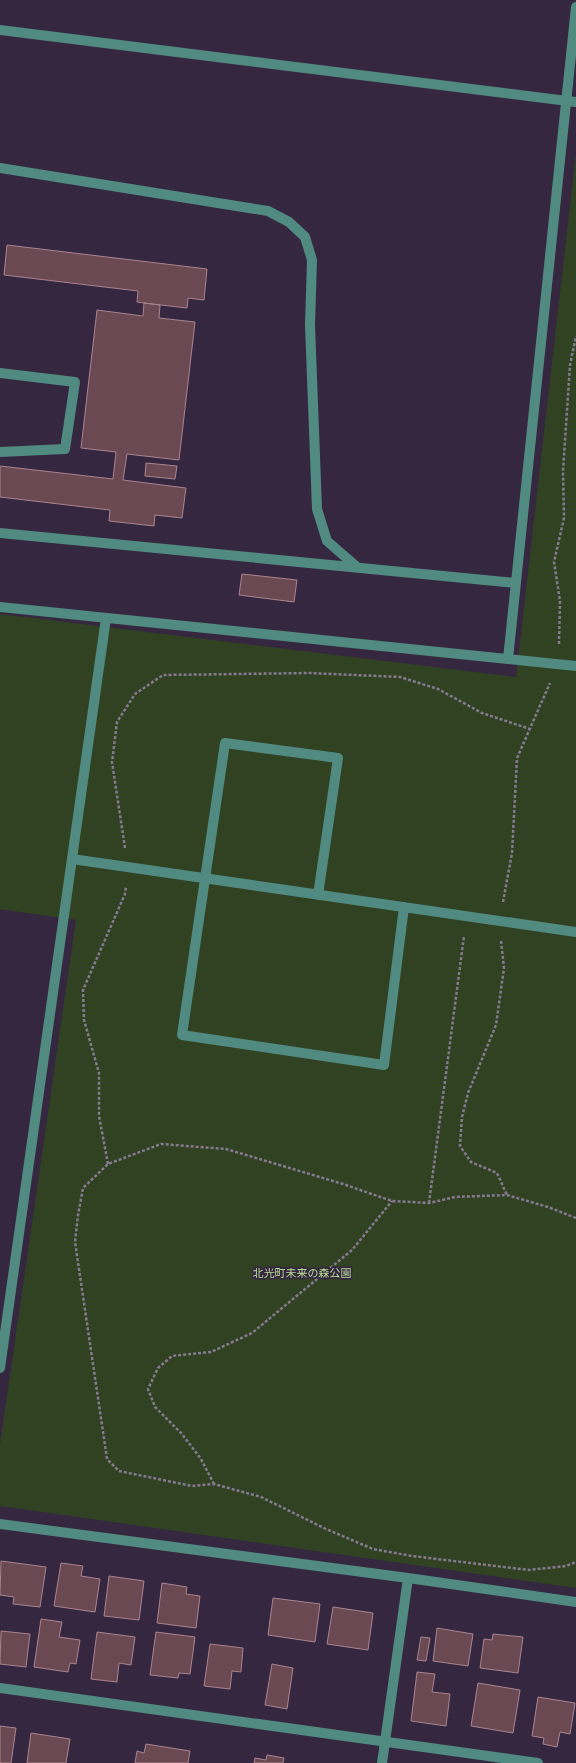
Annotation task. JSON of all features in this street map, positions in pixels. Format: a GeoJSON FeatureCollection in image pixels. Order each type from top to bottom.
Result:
{"type":"FeatureCollection","features":[{"type":"Feature","properties":{"kind":"street"},"geometry":{"type":"LineString","coordinates":[[508,659],[571,102],[576,7]]}},
{"type":"Feature","properties":{"kind":"street"},"geometry":{"type":"LineString","coordinates":[[0,30],[571,102]]}},
{"type":"Feature","properties":{"kind":"street"},"geometry":{"type":"LineString","coordinates":[[0,168],[268,211],[289,222],[305,237],[312,260],[310,325],[316,509],[327,541],[357,567]]}},
{"type":"Feature","properties":{"kind":"street"},"geometry":{"type":"LineString","coordinates":[[0,373],[75,382],[65,449],[0,452]]}},
{"type":"Feature","properties":{"kind":"street"},"geometry":{"type":"LineString","coordinates":[[0,533],[516,583]]}},
{"type":"Feature","properties":{"kind":"street"},"geometry":{"type":"LineString","coordinates":[[0,608],[576,666]]}},
{"type":"Feature","properties":{"kind":"street"},"geometry":{"type":"LineString","coordinates":[[0,1368],[106,618]]}},
{"type":"Feature","properties":{"kind":"street"},"geometry":{"type":"LineString","coordinates":[[318,895],[338,758],[225,743],[182,1035],[384,1065],[404,907]]}},
{"type":"Feature","properties":{"kind":"street"},"geometry":{"type":"LineString","coordinates":[[72,859],[576,932]]}},
{"type":"Feature","properties":{"kind":"street"},"geometry":{"type":"LineString","coordinates":[[0,1524],[408,1578],[576,1602]]}},
{"type":"Feature","properties":{"kind":"street"},"geometry":{"type":"LineString","coordinates":[[382,1763],[408,1578]]}},
{"type":"Feature","properties":{"kind":"street"},"geometry":{"type":"LineString","coordinates":[[0,1688],[538,1763]]}},
{"type":"Feature","properties":{"kind":"path"},"geometry":{"type":"LineString","coordinates":[[507,1195],[497,1173],[471,1162],[460,1146],[462,1117],[468,1093],[496,1025],[504,968],[500,921],[512,853],[517,758],[559,664],[560,601],[554,562],[564,518],[563,471],[570,365],[576,336]]}},
{"type":"Feature","properties":{"kind":"path"},"geometry":{"type":"LineString","coordinates":[[429,1203],[467,916]]}},
{"type":"Feature","properties":{"kind":"path"},"geometry":{"type":"LineString","coordinates":[[576,1218],[548,1207],[507,1195],[455,1197],[429,1203],[392,1201],[343,1184],[226,1149],[161,1144],[108,1164],[83,1188],[75,1242],[107,1459],[119,1471],[192,1486],[214,1484],[261,1497],[326,1529],[373,1549],[412,1556],[529,1570],[566,1566],[576,1562]]}},
{"type":"Feature","properties":{"kind":"path"},"geometry":{"type":"LineString","coordinates":[[214,1484],[201,1459],[182,1434],[155,1407],[148,1389],[158,1368],[172,1356],[211,1352],[252,1333],[352,1250],[392,1201]]}},
{"type":"Feature","properties":{"kind":"green space","name":"北光町未来の森公園"},"geometry":{"type":"Polygon","coordinates":[[[576,153],[576,1588],[0,1506],[0,1444],[76,920],[0,909],[0,614],[516,677],[576,153]]]}},
{"type":"Feature","properties":{"kind":"building"},"geometry":{"type":"Polygon","coordinates":[[[7,245],[207,269],[204,300],[188,298],[187,308],[144,303],[137,302],[138,291],[4,275],[7,245]]]}},
{"type":"Feature","properties":{"kind":"building"},"geometry":{"type":"Polygon","coordinates":[[[144,303],[160,305],[159,318],[195,322],[179,460],[127,454],[123,480],[186,488],[182,518],[155,515],[154,526],[109,521],[110,510],[0,497],[0,466],[113,479],[116,452],[81,448],[97,310],[143,316],[144,303]]]}},
{"type":"Feature","properties":{"kind":"building"},"geometry":{"type":"Polygon","coordinates":[[[146,463],[177,466],[175,479],[145,476],[146,463]]]}},
{"type":"Feature","properties":{"kind":"building"},"geometry":{"type":"Polygon","coordinates":[[[242,574],[297,580],[294,602],[239,595],[242,574]]]}},
{"type":"Feature","properties":{"kind":"building"},"geometry":{"type":"Polygon","coordinates":[[[1,1561],[46,1567],[40,1607],[13,1604],[14,1597],[0,1595],[1,1561]]]}},
{"type":"Feature","properties":{"kind":"building"},"geometry":{"type":"Polygon","coordinates":[[[61,1563],[83,1566],[81,1576],[100,1579],[95,1612],[54,1606],[61,1563]]]}},
{"type":"Feature","properties":{"kind":"building"},"geometry":{"type":"Polygon","coordinates":[[[109,1576],[144,1581],[139,1620],[104,1616],[109,1576]]]}},
{"type":"Feature","properties":{"kind":"building"},"geometry":{"type":"Polygon","coordinates":[[[162,1583],[187,1587],[186,1594],[200,1596],[196,1628],[157,1623],[162,1583]]]}},
{"type":"Feature","properties":{"kind":"building"},"geometry":{"type":"Polygon","coordinates":[[[273,1598],[320,1604],[315,1642],[268,1635],[273,1598]]]}},
{"type":"Feature","properties":{"kind":"building"},"geometry":{"type":"Polygon","coordinates":[[[333,1607],[373,1613],[368,1650],[327,1644],[333,1607]]]}},
{"type":"Feature","properties":{"kind":"building"},"geometry":{"type":"Polygon","coordinates":[[[41,1619],[62,1622],[59,1637],[80,1640],[76,1664],[70,1663],[68,1672],[34,1667],[41,1619]]]}},
{"type":"Feature","properties":{"kind":"building"},"geometry":{"type":"Polygon","coordinates":[[[437,1628],[473,1634],[468,1666],[433,1661],[437,1628]]]}},
{"type":"Feature","properties":{"kind":"building"},"geometry":{"type":"Polygon","coordinates":[[[1,1631],[30,1634],[26,1667],[0,1664],[1,1631]]]}},
{"type":"Feature","properties":{"kind":"building"},"geometry":{"type":"Polygon","coordinates":[[[97,1632],[135,1637],[131,1665],[119,1663],[117,1682],[91,1679],[97,1632]]]}},
{"type":"Feature","properties":{"kind":"building"},"geometry":{"type":"Polygon","coordinates":[[[156,1632],[195,1637],[190,1674],[179,1673],[178,1678],[150,1675],[156,1632]]]}},
{"type":"Feature","properties":{"kind":"building"},"geometry":{"type":"Polygon","coordinates":[[[493,1634],[523,1637],[518,1673],[480,1668],[484,1639],[492,1640],[493,1634]]]}},
{"type":"Feature","properties":{"kind":"building"},"geometry":{"type":"Polygon","coordinates":[[[421,1637],[430,1638],[426,1661],[417,1660],[421,1637]]]}},
{"type":"Feature","properties":{"kind":"building"},"geometry":{"type":"Polygon","coordinates":[[[210,1644],[243,1648],[241,1672],[232,1671],[230,1689],[204,1686],[210,1644]]]}},
{"type":"Feature","properties":{"kind":"building"},"geometry":{"type":"Polygon","coordinates":[[[272,1664],[293,1668],[287,1709],[265,1705],[272,1664]]]}},
{"type":"Feature","properties":{"kind":"building"},"geometry":{"type":"Polygon","coordinates":[[[417,1672],[435,1674],[432,1692],[450,1694],[446,1726],[411,1721],[417,1672]]]}},
{"type":"Feature","properties":{"kind":"building"},"geometry":{"type":"Polygon","coordinates":[[[478,1683],[520,1690],[513,1733],[471,1726],[478,1683]]]}},
{"type":"Feature","properties":{"kind":"building"},"geometry":{"type":"Polygon","coordinates":[[[538,1697],[575,1703],[570,1734],[560,1732],[557,1747],[543,1744],[544,1738],[532,1736],[538,1697]]]}},
{"type":"Feature","properties":{"kind":"building"},"geometry":{"type":"Polygon","coordinates":[[[0,1726],[16,1728],[11,1763],[0,1763],[0,1726]]]}},
{"type":"Feature","properties":{"kind":"building"},"geometry":{"type":"Polygon","coordinates":[[[31,1733],[70,1739],[66,1763],[27,1763],[31,1733]]]}},
{"type":"Feature","properties":{"kind":"building"},"geometry":{"type":"Polygon","coordinates":[[[146,1744],[190,1751],[188,1763],[135,1763],[137,1751],[144,1753],[146,1744]]]}},
{"type":"Feature","properties":{"kind":"building"},"geometry":{"type":"Polygon","coordinates":[[[267,1755],[284,1758],[283,1763],[254,1763],[255,1758],[266,1760],[267,1755]]]}}]}
